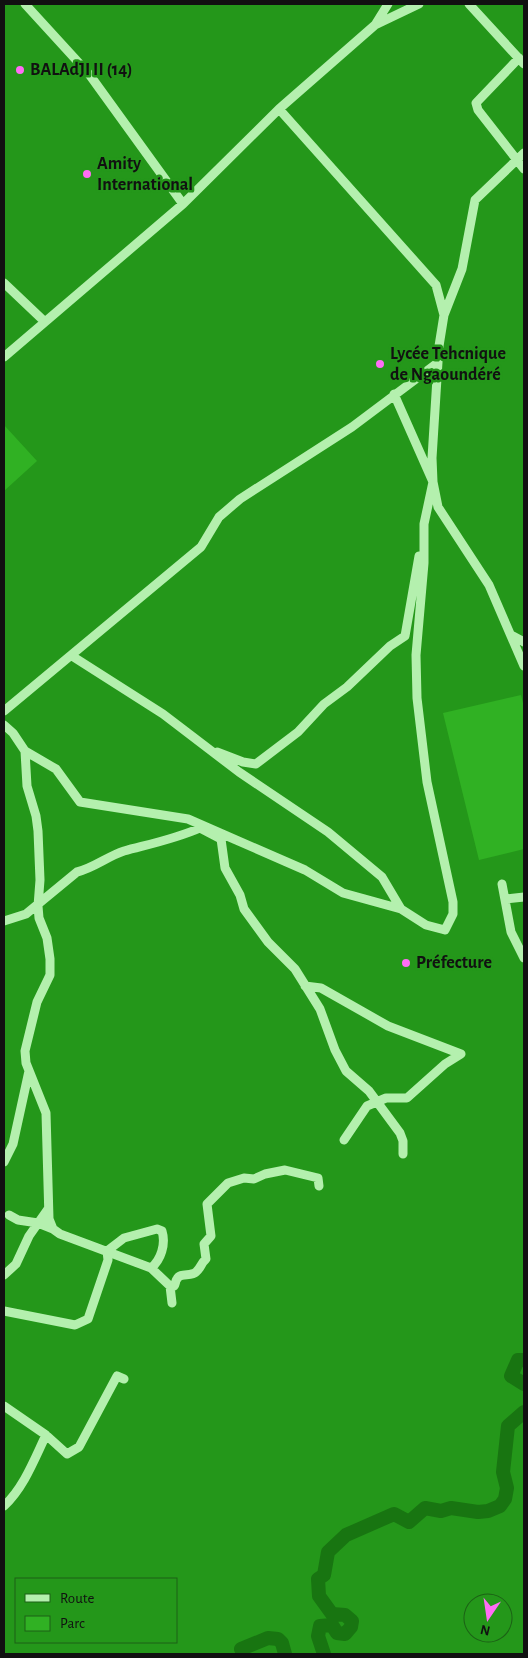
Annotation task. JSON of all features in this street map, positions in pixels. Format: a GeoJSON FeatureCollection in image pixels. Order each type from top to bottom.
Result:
{"type":"FeatureCollection","features":[{"type":"Feature","properties":{"kind":"street"},"geometry":{"type":"LineString","coordinates":[[24,4],[89,74],[183,204]]}},
{"type":"Feature","properties":{"kind":"street"},"geometry":{"type":"LineString","coordinates":[[375,25],[388,4]]}},
{"type":"Feature","properties":{"kind":"street"},"geometry":{"type":"LineString","coordinates":[[4,357],[183,204],[279,109],[375,25],[418,4]]}},
{"type":"Feature","properties":{"kind":"street"},"geometry":{"type":"LineString","coordinates":[[468,4],[522,61],[476,103],[478,110],[524,169]]}},
{"type":"Feature","properties":{"kind":"street"},"geometry":{"type":"LineString","coordinates":[[279,109],[436,285],[444,315]]}},
{"type":"Feature","properties":{"kind":"street"},"geometry":{"type":"LineString","coordinates":[[203,746],[242,762],[256,764],[298,732],[324,704],[347,687],[390,646],[405,636],[432,482],[436,364],[444,315],[462,269],[475,200],[524,153]]}},
{"type":"Feature","properties":{"kind":"street"},"geometry":{"type":"LineString","coordinates":[[4,283],[44,322]]}},
{"type":"Feature","properties":{"kind":"street"},"geometry":{"type":"LineString","coordinates":[[4,710],[72,656],[201,547],[219,517],[240,498],[352,427],[436,364]]}},
{"type":"Feature","properties":{"kind":"street"},"geometry":{"type":"LineString","coordinates":[[394,394],[432,482],[438,507],[478,565],[524,666]]}},
{"type":"Feature","properties":{"kind":"street"},"geometry":{"type":"LineString","coordinates":[[4,725],[13,733],[25,751],[56,769],[80,802],[188,819],[305,870],[343,893],[401,909],[436,929],[445,930],[454,914],[426,782],[417,698],[416,655],[424,563],[424,524]]}},
{"type":"Feature","properties":{"kind":"street"},"geometry":{"type":"LineString","coordinates":[[511,635],[524,642]]}},
{"type":"Feature","properties":{"kind":"street"},"geometry":{"type":"LineString","coordinates":[[72,656],[163,714],[203,746],[328,832],[382,877],[401,909]]}},
{"type":"Feature","properties":{"kind":"street"},"geometry":{"type":"LineString","coordinates":[[25,751],[27,786],[36,816],[38,831],[39,918],[47,938],[50,975],[37,1002],[25,1051],[28,1071],[46,1112],[48,1209],[53,1229]]}},
{"type":"Feature","properties":{"kind":"street"},"geometry":{"type":"LineString","coordinates":[[4,921],[26,914],[38,906],[77,872],[86,870],[122,852],[173,840],[200,828],[221,839],[225,868],[240,895],[244,909],[268,942],[295,969],[320,1009],[335,1050],[346,1071],[369,1090],[400,1133],[403,1141],[403,1154]]}},
{"type":"Feature","properties":{"kind":"street"},"geometry":{"type":"LineString","coordinates":[[502,884],[511,932],[524,958]]}},
{"type":"Feature","properties":{"kind":"street"},"geometry":{"type":"LineString","coordinates":[[505,899],[524,897]]}},
{"type":"Feature","properties":{"kind":"street"},"geometry":{"type":"LineString","coordinates":[[305,986],[321,988],[388,1026],[461,1054],[445,1064],[407,1098],[386,1098],[377,1101],[362,1112],[344,1140]]}},
{"type":"Feature","properties":{"kind":"street"},"geometry":{"type":"LineString","coordinates":[[4,1162],[13,1144],[28,1071]]}},
{"type":"Feature","properties":{"kind":"street"},"geometry":{"type":"LineString","coordinates":[[170,1286],[174,1286],[177,1278],[182,1275],[191,1275],[198,1271],[202,1262],[206,1259],[204,1244],[211,1236],[207,1204],[228,1182],[244,1178],[254,1179],[265,1174],[284,1170],[318,1178],[319,1186]]}},
{"type":"Feature","properties":{"kind":"street"},"geometry":{"type":"LineString","coordinates":[[4,1275],[16,1264],[29,1236],[48,1209]]}},
{"type":"Feature","properties":{"kind":"street"},"geometry":{"type":"LineString","coordinates":[[9,1215],[27,1222],[38,1223],[76,1241],[150,1268],[170,1286],[172,1304]]}},
{"type":"Feature","properties":{"kind":"street"},"geometry":{"type":"LineString","coordinates":[[4,1311],[75,1325],[84,1323],[88,1319],[105,1268],[107,1251],[124,1238],[157,1229],[162,1232],[164,1238],[159,1260],[150,1268]]}},
{"type":"Feature","properties":{"kind":"street"},"geometry":{"type":"LineString","coordinates":[[4,1406],[46,1435],[67,1454],[74,1452],[79,1447],[117,1376],[124,1379]]}},
{"type":"Feature","properties":{"kind":"street"},"geometry":{"type":"LineString","coordinates":[[4,1506],[14,1497],[46,1435]]}},
{"type":"Feature","properties":{"kind":"green space"},"geometry":{"type":"Polygon","coordinates":[[[4,425],[37,461],[4,491],[4,425]]]}},
{"type":"Feature","properties":{"kind":"green space"},"geometry":{"type":"Polygon","coordinates":[[[521,695],[524,707],[524,849],[479,860],[443,713],[521,695]]]}},
{"type":"Feature","properties":{"kind":"waterway"},"geometry":{"type":"LineString","coordinates":[[524,1360],[518,1360],[511,1376],[524,1384]]}},
{"type":"Feature","properties":{"kind":"waterway"},"geometry":{"type":"LineString","coordinates":[[324,1654],[318,1636],[320,1626],[332,1625],[337,1633],[345,1634],[351,1627],[352,1621],[345,1615],[332,1614],[319,1596],[318,1579],[324,1575],[328,1552],[346,1535],[394,1514],[409,1522],[425,1508],[441,1511],[451,1508],[478,1512],[488,1511],[500,1506],[505,1499],[507,1488],[503,1472],[508,1426],[524,1412]]}},
{"type":"Feature","properties":{"kind":"waterway"},"geometry":{"type":"LineString","coordinates":[[243,1654],[241,1649],[268,1638],[278,1639],[282,1643],[285,1654]]}},
{"type":"Feature","properties":{"kind":"place","name":"BALAdJI II (14)"},"geometry":{"type":"Point","coordinates":[20,70]}},
{"type":"Feature","properties":{"kind":"place","name":"Amity International"},"geometry":{"type":"Point","coordinates":[87,174]}},
{"type":"Feature","properties":{"kind":"place","name":"Lycée Tehcnique de Ngaoundéré"},"geometry":{"type":"Point","coordinates":[380,364]}},
{"type":"Feature","properties":{"kind":"place","name":"Préfecture"},"geometry":{"type":"Point","coordinates":[406,963]}}]}
